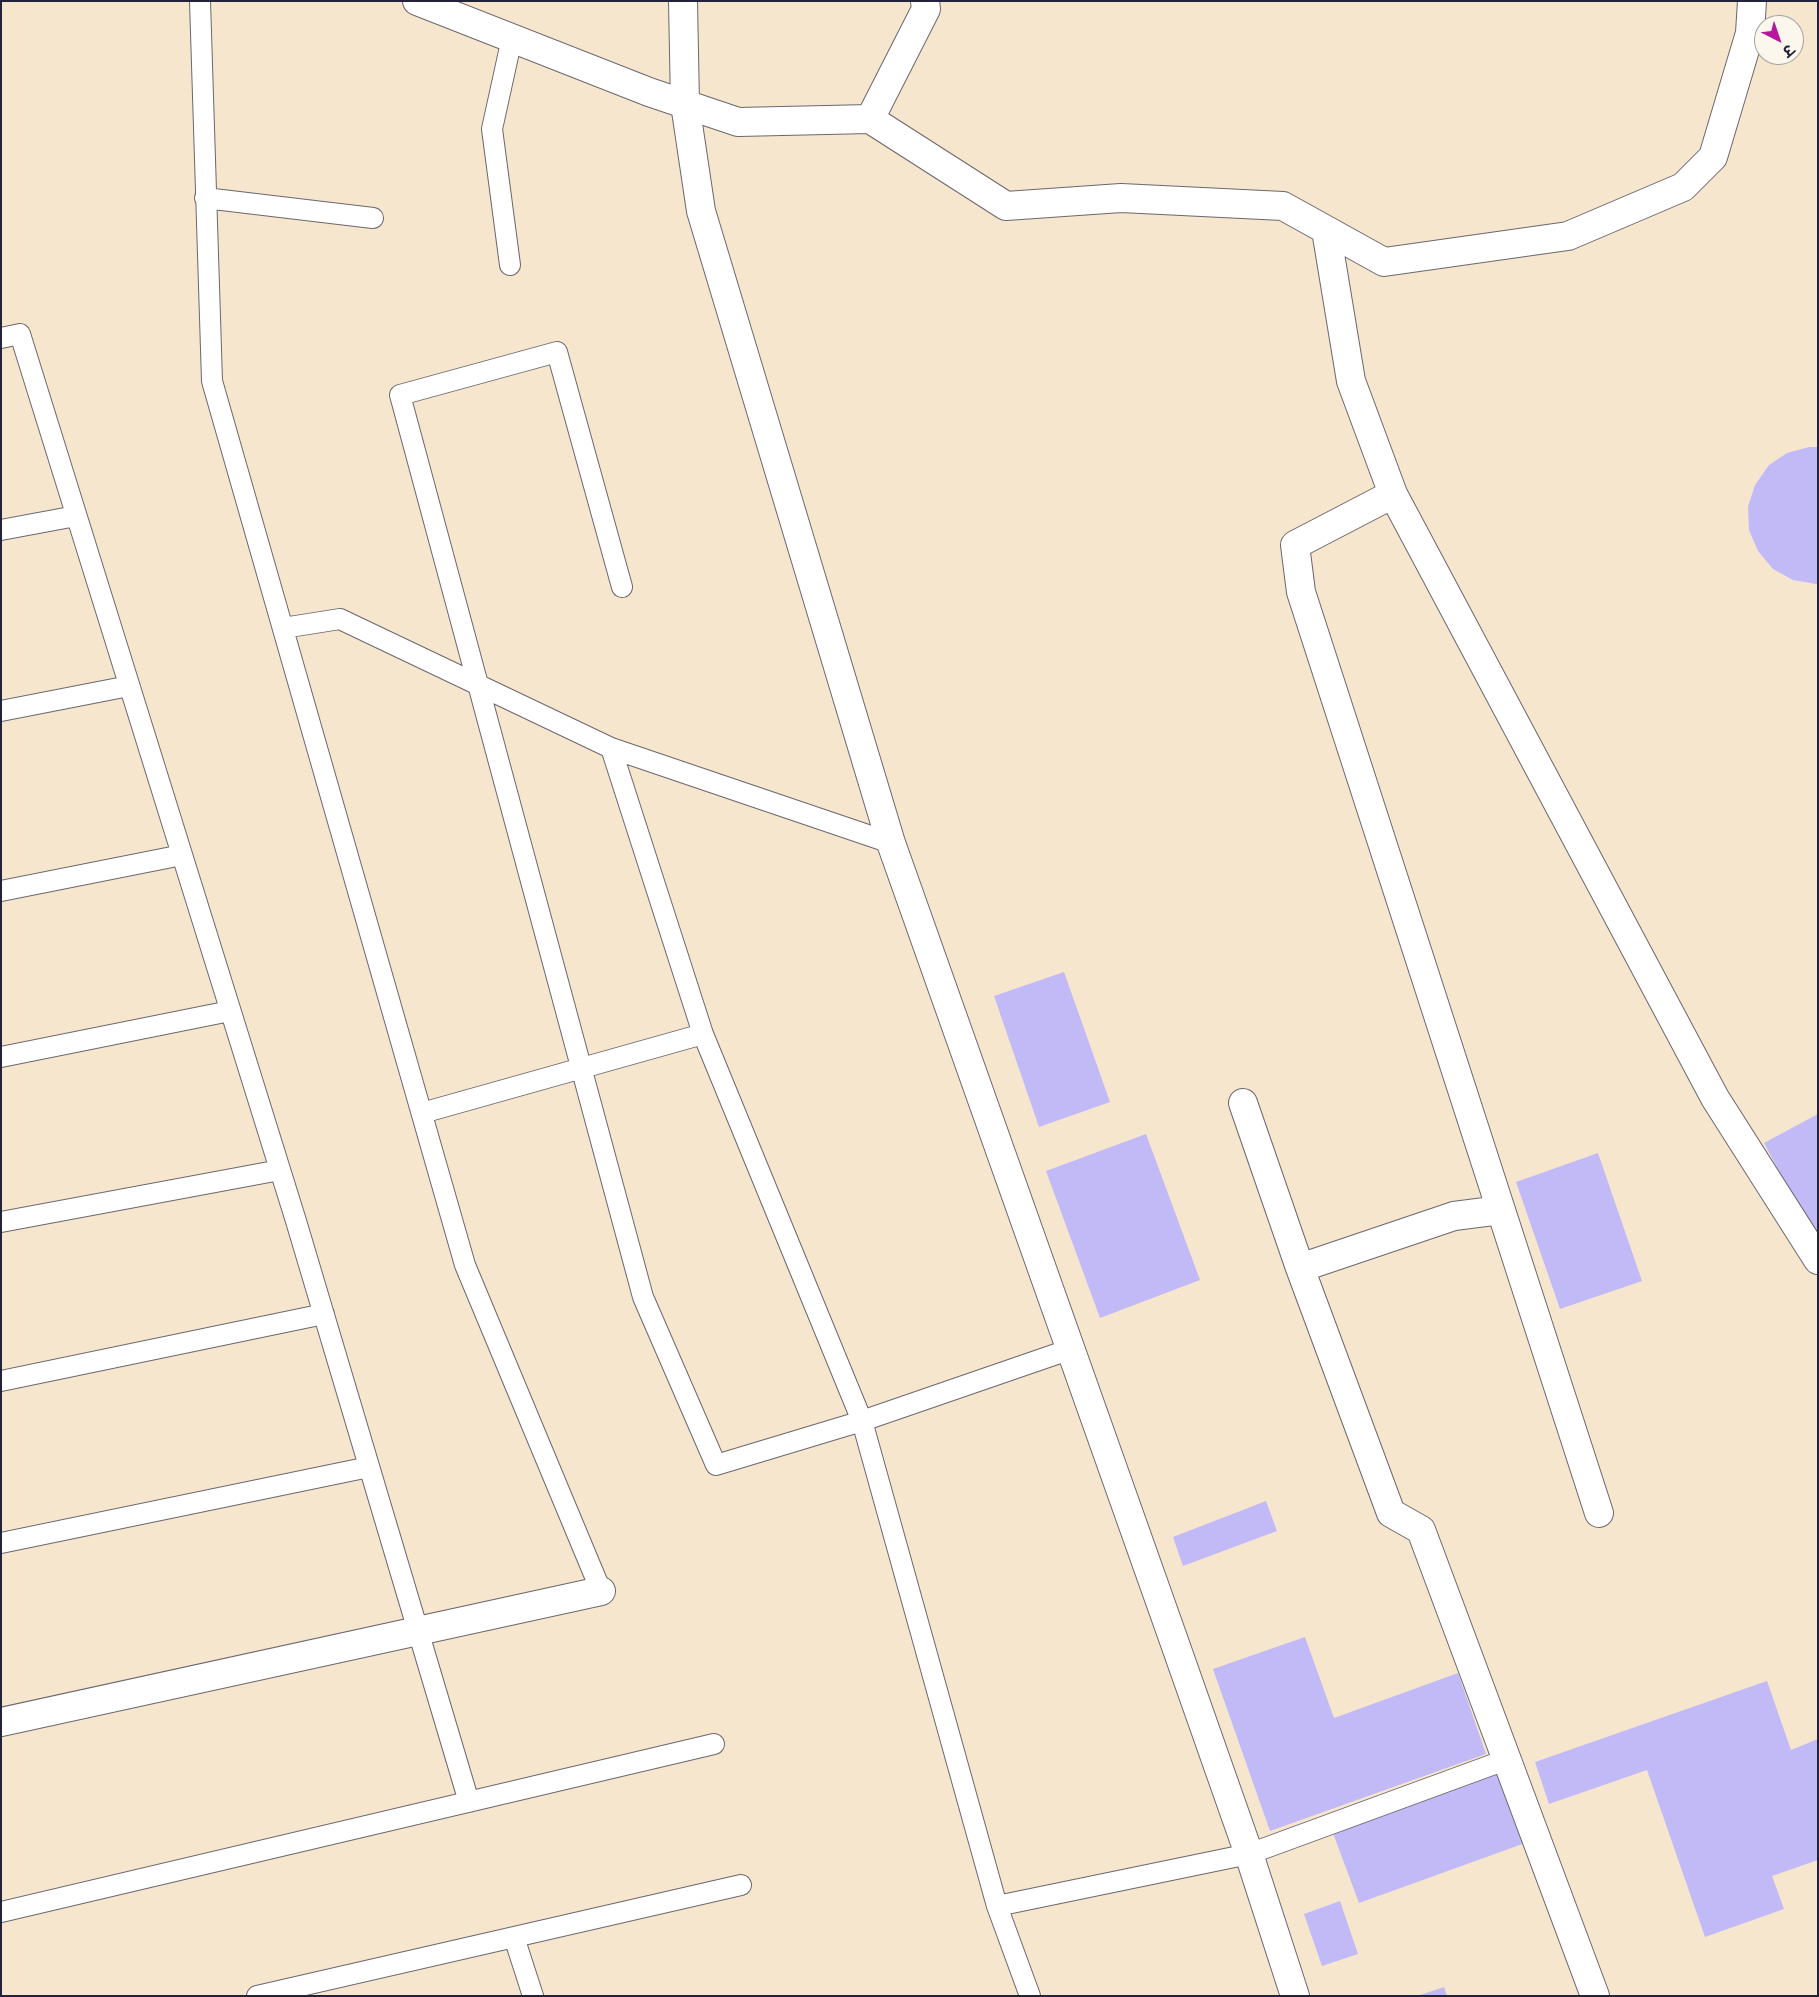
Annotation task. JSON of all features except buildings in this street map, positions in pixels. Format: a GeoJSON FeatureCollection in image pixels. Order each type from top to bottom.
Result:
{"type":"FeatureCollection","features":[{"type":"Feature","properties":{"kind":"street"},"geometry":{"type":"LineString","coordinates":[[417,1],[649,92],[738,122],[870,119],[1006,206],[1121,198],[1283,206],[1384,262],[1568,236],[1683,187],[1712,157],[1750,33],[1752,1]]}},
{"type":"Feature","properties":{"kind":"street"},"geometry":{"type":"LineString","coordinates":[[683,1],[685,104],[701,211],[891,843],[1249,1854],[1295,1996]]}},
{"type":"Feature","properties":{"kind":"street"},"geometry":{"type":"LineString","coordinates":[[870,119],[926,9],[925,1]]}},
{"type":"Feature","properties":{"kind":"street"},"geometry":{"type":"LineString","coordinates":[[1326,230],[1351,381],[1393,494],[1715,1098],[1818,1260]]}},
{"type":"Feature","properties":{"kind":"street"},"geometry":{"type":"LineString","coordinates":[[1393,494],[1295,546],[1300,592],[1599,1512]]}},
{"type":"Feature","properties":{"kind":"street"},"geometry":{"type":"LineString","coordinates":[[1243,1103],[1300,1268],[1391,1513],[1421,1530],[1596,1996]]}},
{"type":"Feature","properties":{"kind":"street"},"geometry":{"type":"LineString","coordinates":[[1300,1268],[1454,1216],[1501,1210]]}},
{"type":"Feature","properties":{"kind":"street"},"geometry":{"type":"LineString","coordinates":[[1,1722],[601,1591]]}},
{"type":"Feature","properties":{"kind":"lane"},"geometry":{"type":"LineString","coordinates":[[200,1],[212,381],[466,1265],[601,1591]]}},
{"type":"Feature","properties":{"kind":"lane"},"geometry":{"type":"LineString","coordinates":[[510,265],[492,129],[512,38]]}},
{"type":"Feature","properties":{"kind":"lane"},"geometry":{"type":"LineString","coordinates":[[206,198],[373,218]]}},
{"type":"Feature","properties":{"kind":"lane"},"geometry":{"type":"LineString","coordinates":[[1,338],[20,334],[280,1170],[469,1802]]}},
{"type":"Feature","properties":{"kind":"lane"},"geometry":{"type":"LineString","coordinates":[[622,587],[557,352],[400,395],[643,1297],[716,1465],[862,1421],[1071,1349]]}},
{"type":"Feature","properties":{"kind":"lane"},"geometry":{"type":"LineString","coordinates":[[1,530],[76,516]]}},
{"type":"Feature","properties":{"kind":"lane"},"geometry":{"type":"LineString","coordinates":[[283,628],[340,619],[611,748],[891,843]]}},
{"type":"Feature","properties":{"kind":"lane"},"geometry":{"type":"LineString","coordinates":[[1,711],[129,686]]}},
{"type":"Feature","properties":{"kind":"lane"},"geometry":{"type":"LineString","coordinates":[[611,748],[703,1034],[862,1421],[997,1906],[1030,1996]]}},
{"type":"Feature","properties":{"kind":"lane"},"geometry":{"type":"LineString","coordinates":[[1,891],[182,855]]}},
{"type":"Feature","properties":{"kind":"lane"},"geometry":{"type":"LineString","coordinates":[[1,1057],[230,1011]]}},
{"type":"Feature","properties":{"kind":"lane"},"geometry":{"type":"LineString","coordinates":[[422,1113],[703,1034]]}},
{"type":"Feature","properties":{"kind":"lane"},"geometry":{"type":"LineString","coordinates":[[1,1222],[280,1170]]}},
{"type":"Feature","properties":{"kind":"lane"},"geometry":{"type":"LineString","coordinates":[[1,1380],[324,1314]]}},
{"type":"Feature","properties":{"kind":"lane"},"geometry":{"type":"LineString","coordinates":[[1,1543],[369,1467]]}},
{"type":"Feature","properties":{"kind":"lane"},"geometry":{"type":"LineString","coordinates":[[1,1912],[714,1744]]}},
{"type":"Feature","properties":{"kind":"lane"},"geometry":{"type":"LineString","coordinates":[[997,1906],[1249,1854],[1508,1759]]}},
{"type":"Feature","properties":{"kind":"lane"},"geometry":{"type":"LineString","coordinates":[[257,1996],[741,1885]]}},
{"type":"Feature","properties":{"kind":"lane"},"geometry":{"type":"LineString","coordinates":[[514,1937],[533,1996]]}}]}
